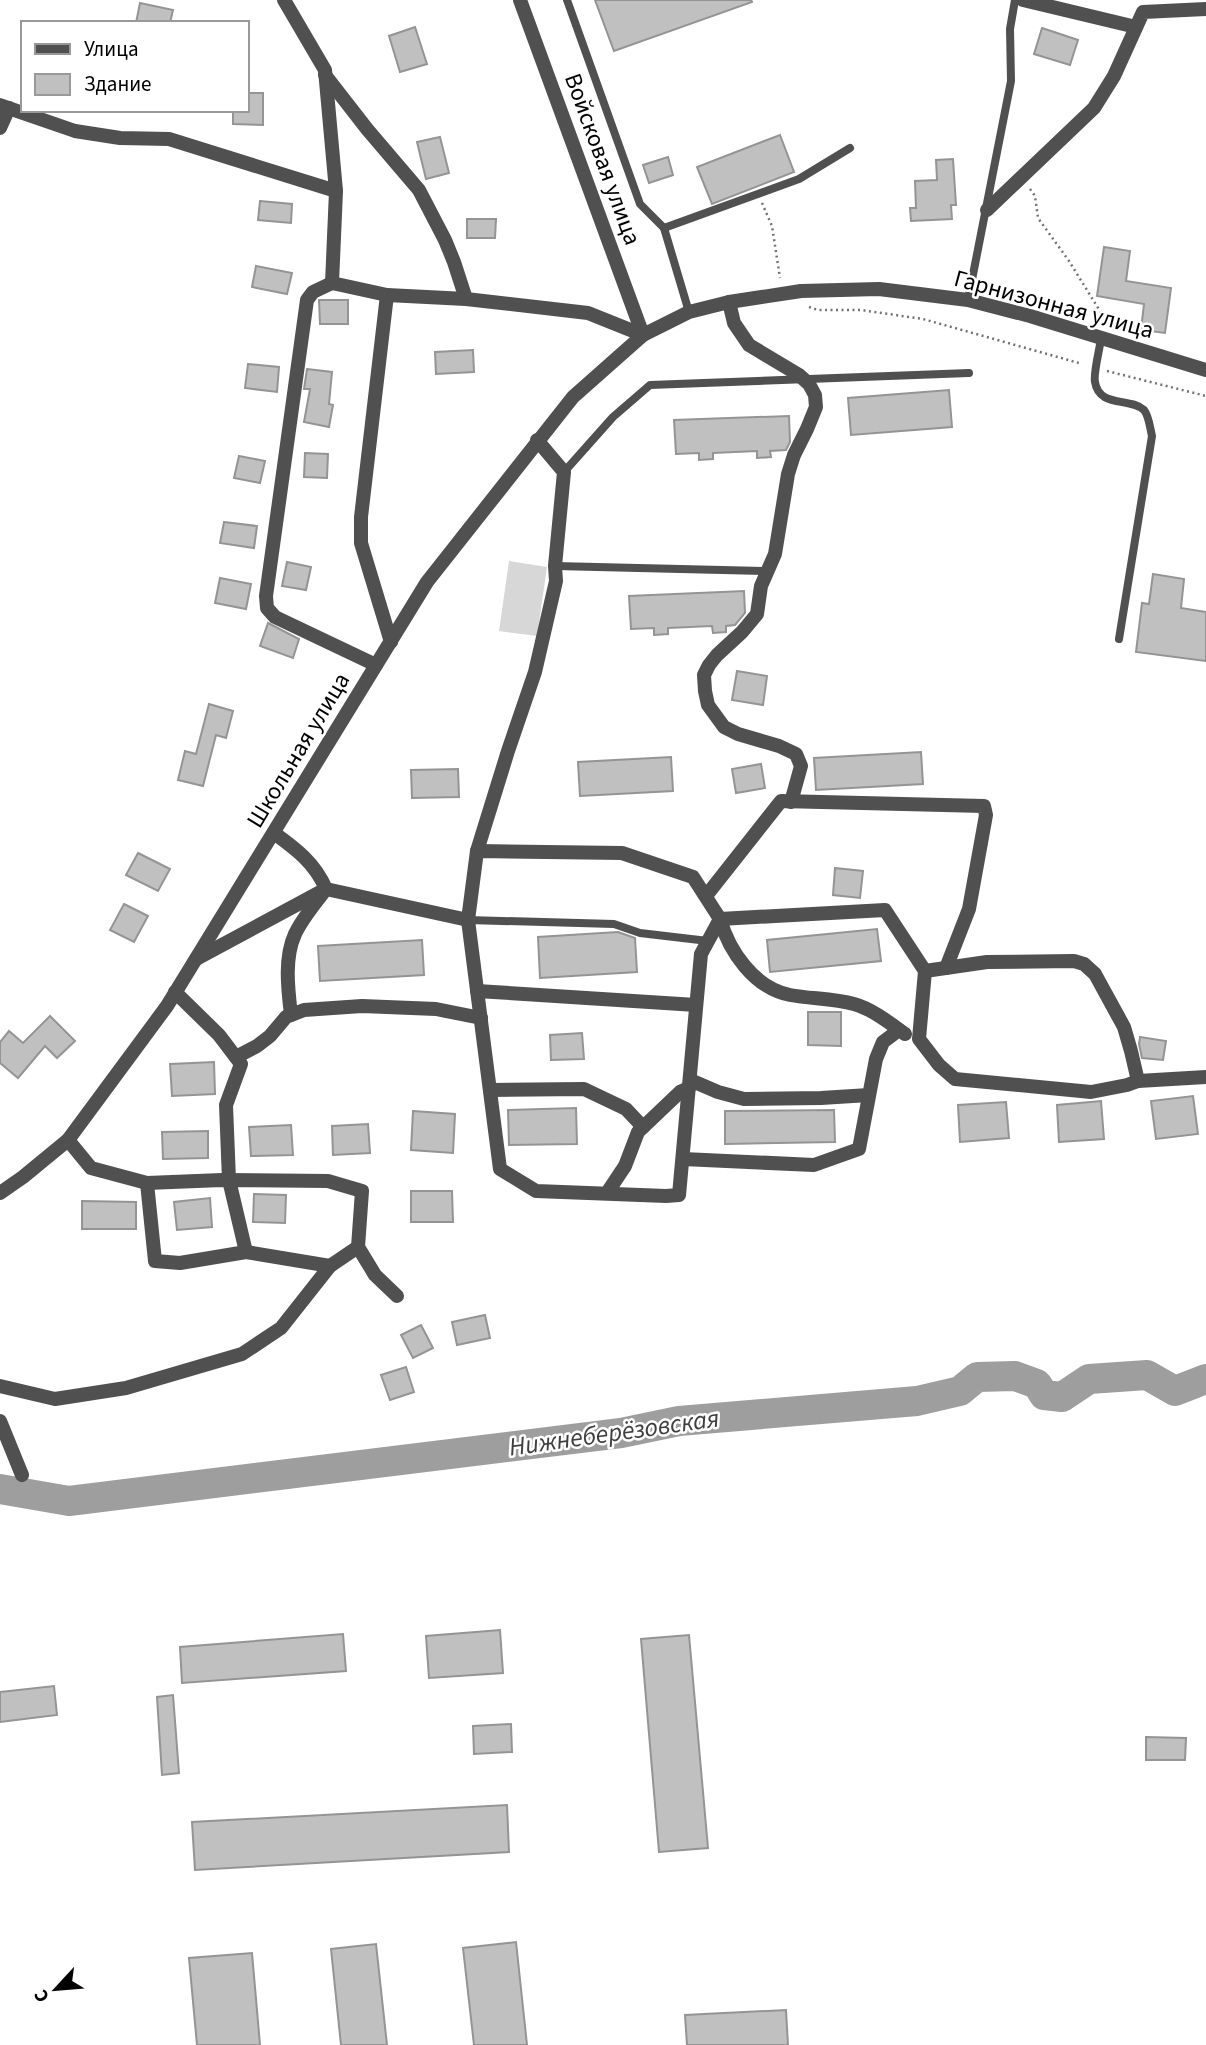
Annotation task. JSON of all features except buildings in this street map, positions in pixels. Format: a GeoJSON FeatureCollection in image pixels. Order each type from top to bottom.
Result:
{"type":"FeatureCollection","features":[{"type":"Feature","properties":{"kind":"street"},"geometry":{"type":"LineString","coordinates":[[284,0],[325,69],[336,191],[332,283]]}},
{"type":"Feature","properties":{"kind":"street","name":"Войсковая улица"},"geometry":{"type":"LineString","coordinates":[[520,0],[643,335]]}},
{"type":"Feature","properties":{"kind":"street"},"geometry":{"type":"LineString","coordinates":[[1023,0],[1136,27]]}},
{"type":"Feature","properties":{"kind":"street"},"geometry":{"type":"LineString","coordinates":[[987,210],[1094,107],[1114,76],[1144,6],[1206,9]]}},
{"type":"Feature","properties":{"kind":"street"},"geometry":{"type":"LineString","coordinates":[[325,75],[418,190],[436,220],[466,299]]}},
{"type":"Feature","properties":{"kind":"street"},"geometry":{"type":"LineString","coordinates":[[0,128],[5,106]]}},
{"type":"Feature","properties":{"kind":"street"},"geometry":{"type":"LineString","coordinates":[[22,112],[75,131],[120,138],[169,139],[336,191]]}},
{"type":"Feature","properties":{"kind":"street"},"geometry":{"type":"LineString","coordinates":[[376,664],[275,618],[267,608],[266,596],[307,300],[313,292],[332,283],[387,295],[466,299],[588,313],[643,335]]}},
{"type":"Feature","properties":{"kind":"street","name":"Гарнизонная улица"},"geometry":{"type":"LineString","coordinates":[[643,335],[690,312],[729,302],[801,291],[879,289],[968,300],[1030,316],[1206,370]]}},
{"type":"Feature","properties":{"kind":"street"},"geometry":{"type":"LineString","coordinates":[[387,295],[361,517],[362,543],[391,642]]}},
{"type":"Feature","properties":{"kind":"street"},"geometry":{"type":"LineString","coordinates":[[729,302],[734,323],[749,345],[804,379],[815,395],[816,407],[788,474],[775,554],[761,586],[757,614],[717,655],[704,675],[708,705],[724,727],[796,754],[801,766],[791,802]]}},
{"type":"Feature","properties":{"kind":"street","name":"Школьная улица"},"geometry":{"type":"LineString","coordinates":[[0,1193],[68,1140],[175,992],[427,582],[573,397],[643,335]]}},
{"type":"Feature","properties":{"kind":"street"},"geometry":{"type":"LineString","coordinates":[[537,440],[564,472],[556,581],[535,672],[477,851],[468,920],[500,1169],[536,1191],[680,1195],[701,954],[720,919]]}},
{"type":"Feature","properties":{"kind":"street"},"geometry":{"type":"LineString","coordinates":[[706,896],[781,801],[984,806],[986,815],[969,909],[946,968]]}},
{"type":"Feature","properties":{"kind":"street"},"geometry":{"type":"LineString","coordinates":[[274,834],[309,862],[326,889]]}},
{"type":"Feature","properties":{"kind":"street"},"geometry":{"type":"LineString","coordinates":[[477,851],[622,853],[693,877],[720,919],[732,948],[753,976],[781,993],[856,1004],[919,1040],[939,1065],[956,1079],[1091,1092],[1138,1081],[1206,1077]]}},
{"type":"Feature","properties":{"kind":"street"},"geometry":{"type":"LineString","coordinates":[[196,959],[326,889],[468,920]]}},
{"type":"Feature","properties":{"kind":"street"},"geometry":{"type":"LineString","coordinates":[[291,1015],[288,963],[294,936],[326,889]]}},
{"type":"Feature","properties":{"kind":"street"},"geometry":{"type":"LineString","coordinates":[[720,919],[885,910],[925,971],[919,1040]]}},
{"type":"Feature","properties":{"kind":"street"},"geometry":{"type":"LineString","coordinates":[[925,971],[987,962],[1074,961],[1084,964],[1095,974],[1124,1027],[1138,1081]]}},
{"type":"Feature","properties":{"kind":"street"},"geometry":{"type":"LineString","coordinates":[[477,991],[696,1005]]}},
{"type":"Feature","properties":{"kind":"street"},"geometry":{"type":"LineString","coordinates":[[175,992],[219,1035],[241,1064],[226,1105],[229,1180],[246,1252]]}},
{"type":"Feature","properties":{"kind":"street"},"geometry":{"type":"LineString","coordinates":[[236,1057],[270,1036],[286,1017],[304,1010],[362,1006],[436,1009],[481,1018]]}},
{"type":"Feature","properties":{"kind":"street"},"geometry":{"type":"LineString","coordinates":[[682,1159],[814,1165],[859,1149],[879,1048],[899,1030]]}},
{"type":"Feature","properties":{"kind":"street"},"geometry":{"type":"LineString","coordinates":[[689,1084],[744,1099],[869,1095]]}},
{"type":"Feature","properties":{"kind":"street"},"geometry":{"type":"LineString","coordinates":[[607,1193],[625,1166],[638,1132],[689,1084]]}},
{"type":"Feature","properties":{"kind":"street"},"geometry":{"type":"LineString","coordinates":[[490,1090],[584,1089],[626,1109],[643,1126]]}},
{"type":"Feature","properties":{"kind":"street"},"geometry":{"type":"LineString","coordinates":[[68,1140],[91,1168],[148,1183],[328,1181],[362,1191],[358,1247],[375,1275],[397,1296]]}},
{"type":"Feature","properties":{"kind":"street"},"geometry":{"type":"LineString","coordinates":[[148,1183],[155,1261],[180,1263],[246,1252],[330,1266]]}},
{"type":"Feature","properties":{"kind":"street"},"geometry":{"type":"LineString","coordinates":[[0,1386],[55,1399],[126,1388],[243,1354],[281,1328],[330,1266],[358,1247]]}},
{"type":"Feature","properties":{"kind":"street"},"geometry":{"type":"LineString","coordinates":[[0,1421],[22,1475]]}},
{"type":"Feature","properties":{"kind":"lane"},"geometry":{"type":"LineString","coordinates":[[567,0],[640,204],[664,228],[690,312]]}},
{"type":"Feature","properties":{"kind":"lane"},"geometry":{"type":"LineString","coordinates":[[968,300],[1012,81],[1010,29],[1015,0]]}},
{"type":"Feature","properties":{"kind":"lane"},"geometry":{"type":"LineString","coordinates":[[664,228],[799,179],[850,148]]}},
{"type":"Feature","properties":{"kind":"lane"},"geometry":{"type":"LineString","coordinates":[[1101,338],[1095,382],[1106,399],[1143,409],[1152,436],[1119,639]]}},
{"type":"Feature","properties":{"kind":"lane"},"geometry":{"type":"LineString","coordinates":[[564,472],[613,417],[650,385],[969,373]]}},
{"type":"Feature","properties":{"kind":"lane"},"geometry":{"type":"LineString","coordinates":[[555,566],[768,571]]}},
{"type":"Feature","properties":{"kind":"lane"},"geometry":{"type":"LineString","coordinates":[[468,920],[614,924],[640,933],[708,941]]}},
{"type":"Feature","properties":{"kind":"path"},"geometry":{"type":"LineString","coordinates":[[1021,178],[1035,196],[1038,218],[1115,330]]}},
{"type":"Feature","properties":{"kind":"path"},"geometry":{"type":"LineString","coordinates":[[759,194],[772,226],[781,284]]}},
{"type":"Feature","properties":{"kind":"path"},"geometry":{"type":"LineString","coordinates":[[799,303],[818,310],[861,310],[923,319],[1079,363]]}},
{"type":"Feature","properties":{"kind":"path"},"geometry":{"type":"LineString","coordinates":[[1106,370],[1206,396]]}},
{"type":"Feature","properties":{"kind":"shaded area"},"geometry":{"type":"Polygon","coordinates":[[[509,561],[547,567],[537,636],[499,631],[509,561]]]}},
{"type":"Feature","properties":{"kind":"waterway","name":"Нижнеберёзовская"},"geometry":{"type":"LineString","coordinates":[[0,1489],[69,1501],[621,1433],[679,1421],[917,1401],[960,1391],[977,1377],[1015,1376],[1037,1384],[1044,1395],[1062,1397],[1089,1379],[1147,1375],[1175,1391],[1206,1379]]}}]}
